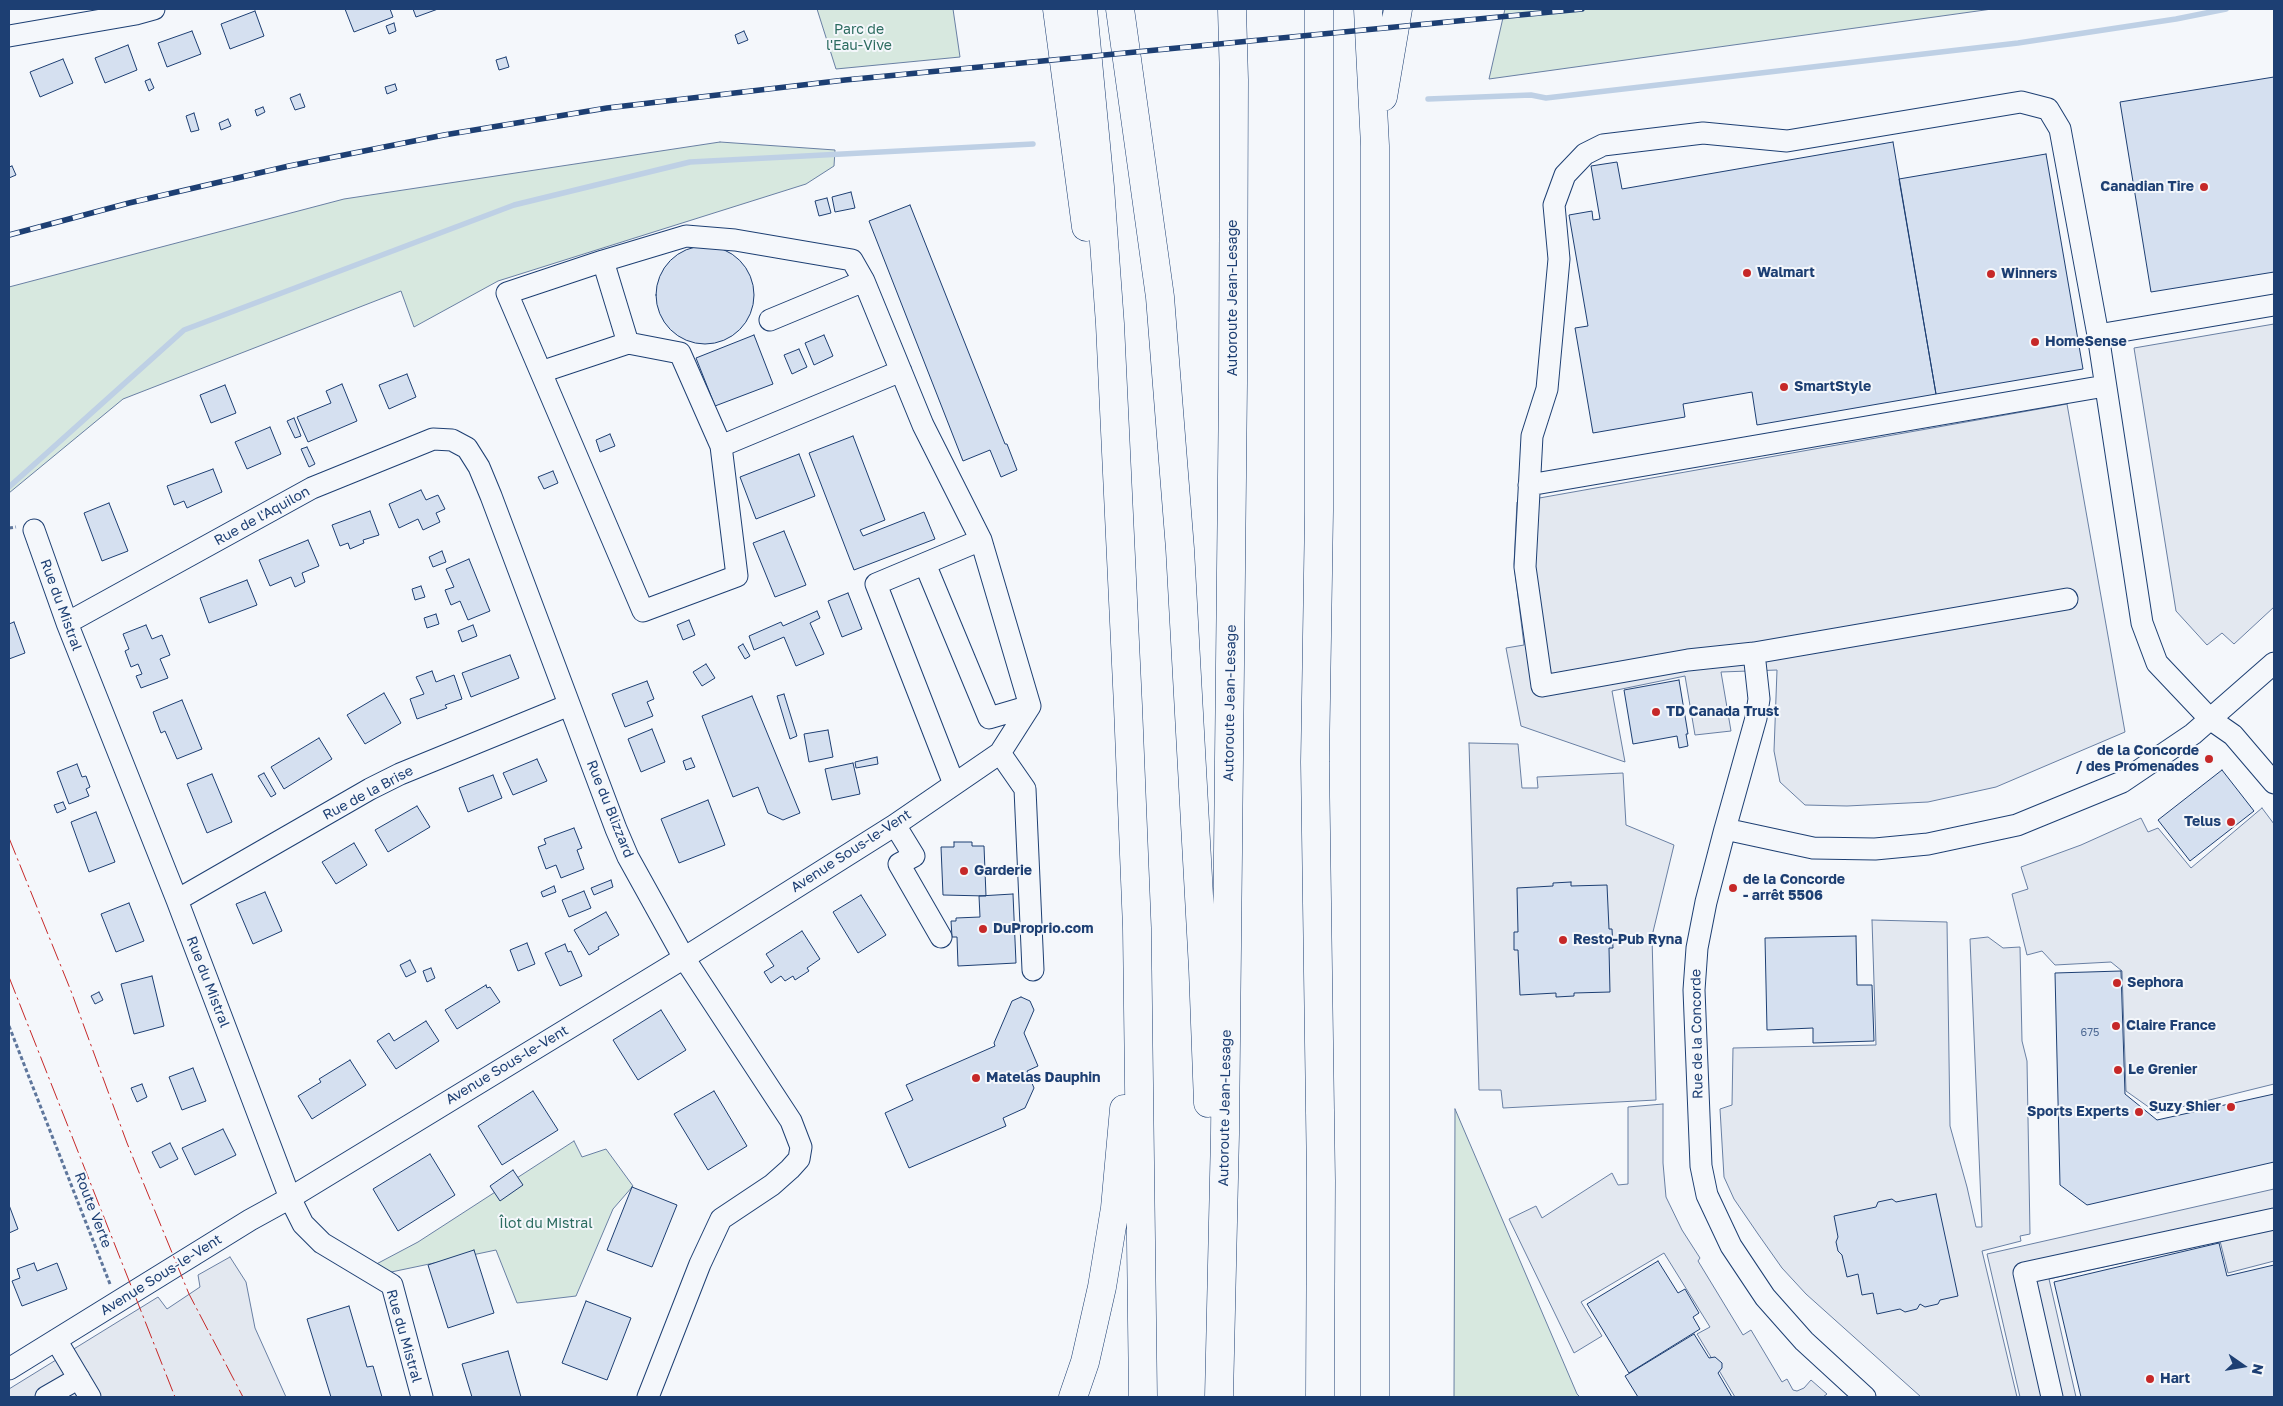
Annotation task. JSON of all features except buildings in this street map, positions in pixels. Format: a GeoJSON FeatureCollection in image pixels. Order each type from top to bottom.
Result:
{"type":"FeatureCollection","features":[{"type":"Feature","properties":{"kind":"highway"},"geometry":{"type":"LineString","coordinates":[[1057,9],[1116,454]]}},
{"type":"Feature","properties":{"kind":"highway"},"geometry":{"type":"LineString","coordinates":[[1084,9],[1100,186],[1116,454],[1137,928],[1143,1397]]}},
{"type":"Feature","properties":{"kind":"highway"},"geometry":{"type":"LineString","coordinates":[[1120,9],[1160,297],[1180,550],[1203,969],[1219,1392]]}},
{"type":"Feature","properties":{"kind":"highway","name":"Autoroute Jean-Lesage"},"geometry":{"type":"LineString","coordinates":[[1219,1392],[1226,1134],[1233,383],[1234,80],[1232,9]]}},
{"type":"Feature","properties":{"kind":"highway"},"geometry":{"type":"LineString","coordinates":[[1319,9],[1319,511],[1315,762],[1321,1181],[1320,1397]]}},
{"type":"Feature","properties":{"kind":"highway"},"geometry":{"type":"LineString","coordinates":[[1368,9],[1374,146],[1375,1397]]}},
{"type":"Feature","properties":{"kind":"highway"},"geometry":{"type":"LineString","coordinates":[[1374,146],[1398,9]]}},
{"type":"Feature","properties":{"kind":"highway"},"geometry":{"type":"LineString","coordinates":[[1073,1397],[1085,1362],[1102,1287],[1115,1208],[1137,928]]}},
{"type":"Feature","properties":{"kind":"street"},"geometry":{"type":"LineString","coordinates":[[9,36],[136,14],[154,9]]}},
{"type":"Feature","properties":{"kind":"street"},"geometry":{"type":"LineString","coordinates":[[2067,599],[1754,653],[1688,660],[1542,686],[1524,567],[1532,436],[1547,389],[1559,259],[1554,206],[1565,175],[1586,154],[1603,145],[1703,133],[1787,141],[2020,102],[2048,109],[2060,129],[2098,335],[2142,623],[2157,663],[2210,718],[2233,735],[2274,783]]}},
{"type":"Feature","properties":{"kind":"street"},"geometry":{"type":"LineString","coordinates":[[542,372],[628,343],[680,354],[721,446],[737,576],[643,611],[542,372],[506,293],[686,236],[735,240],[852,260],[864,281],[923,425],[981,540],[1030,706],[1000,753],[1025,789],[1032,970]]}},
{"type":"Feature","properties":{"kind":"street"},"geometry":{"type":"LineString","coordinates":[[603,261],[628,343]]}},
{"type":"Feature","properties":{"kind":"street"},"geometry":{"type":"LineString","coordinates":[[770,320],[864,281]]}},
{"type":"Feature","properties":{"kind":"street"},"geometry":{"type":"LineString","coordinates":[[2098,335],[2274,305]]}},
{"type":"Feature","properties":{"kind":"street"},"geometry":{"type":"LineString","coordinates":[[721,446],[901,371]]}},
{"type":"Feature","properties":{"kind":"street"},"geometry":{"type":"LineString","coordinates":[[1529,485],[2105,386]]}},
{"type":"Feature","properties":{"kind":"street","name":"Rue de l'Aquilon"},"geometry":{"type":"LineString","coordinates":[[67,623],[312,488],[433,439],[452,440],[467,448]]}},
{"type":"Feature","properties":{"kind":"street","name":"Rue du Blizzard"},"geometry":{"type":"LineString","coordinates":[[467,448],[479,466],[491,496],[628,857],[684,958],[791,1121],[801,1147],[798,1159],[790,1170],[772,1185],[721,1220],[700,1264],[648,1397]]}},
{"type":"Feature","properties":{"kind":"street","name":"Rue du Mistral"},"geometry":{"type":"LineString","coordinates":[[34,530],[67,623],[177,900],[290,1198],[304,1224],[322,1243],[392,1285],[422,1397]]}},
{"type":"Feature","properties":{"kind":"street"},"geometry":{"type":"LineString","coordinates":[[954,784],[876,584],[981,540]]}},
{"type":"Feature","properties":{"kind":"street"},"geometry":{"type":"LineString","coordinates":[[924,564],[989,718],[1030,706]]}},
{"type":"Feature","properties":{"kind":"street","name":"Rue de la Concorde"},"geometry":{"type":"LineString","coordinates":[[1754,653],[1759,699],[1756,718],[1706,902],[1697,948],[1694,990],[1701,1166],[1707,1195],[1731,1246],[1765,1297],[1804,1341],[1865,1397]]}},
{"type":"Feature","properties":{"kind":"street"},"geometry":{"type":"LineString","coordinates":[[1726,829],[1813,848],[1875,849],[1928,844],[2018,826],[2122,782],[2193,734],[2274,663]]}},
{"type":"Feature","properties":{"kind":"street","name":"Rue de la Brise"},"geometry":{"type":"LineString","coordinates":[[177,900],[385,782],[569,705]]}},
{"type":"Feature","properties":{"kind":"street","name":"Avenue Sous-le-Vent"},"geometry":{"type":"LineString","coordinates":[[9,1369],[241,1225],[290,1198],[684,958],[894,825],[1000,753]]}},
{"type":"Feature","properties":{"kind":"street"},"geometry":{"type":"LineString","coordinates":[[894,825],[914,856],[899,864],[941,937]]}},
{"type":"Feature","properties":{"kind":"street"},"geometry":{"type":"LineString","coordinates":[[2052,1397],[2024,1273],[2274,1219]]}},
{"type":"Feature","properties":{"kind":"street"},"geometry":{"type":"LineString","coordinates":[[56,1340],[90,1397]]}},
{"type":"Feature","properties":{"kind":"street"},"geometry":{"type":"LineString","coordinates":[[46,1397],[79,1378]]}},
{"type":"Feature","properties":{"kind":"path","name":"Route Verte"},"geometry":{"type":"LineString","coordinates":[[9,1026],[112,1288]]}},
{"type":"Feature","properties":{"kind":"green space","name":"Parc de l'Eau-Vive"},"geometry":{"type":"Polygon","coordinates":[[[817,9],[953,9],[960,57],[836,69],[817,9]]]}},
{"type":"Feature","properties":{"kind":"green space"},"geometry":{"type":"Polygon","coordinates":[[[1505,9],[1992,9],[1489,79],[1505,9]]]}},
{"type":"Feature","properties":{"kind":"green space"},"geometry":{"type":"Polygon","coordinates":[[[720,142],[835,150],[834,166],[806,184],[498,281],[414,327],[401,291],[123,399],[9,493],[9,287],[344,199],[720,142]]]}},
{"type":"Feature","properties":{"kind":"green space"},"geometry":{"type":"Polygon","coordinates":[[[1455,1109],[1577,1394],[1580,1397],[1454,1397],[1455,1109]]]}},
{"type":"Feature","properties":{"kind":"green space","name":"Îlot du Mistral"},"geometry":{"type":"Polygon","coordinates":[[[574,1141],[582,1157],[606,1149],[633,1186],[613,1209],[576,1296],[517,1303],[496,1250],[377,1275],[367,1269],[418,1242],[574,1141]]]}},
{"type":"Feature","properties":{"kind":"shaded area"},"geometry":{"type":"Polygon","coordinates":[[[2274,324],[2274,607],[2234,644],[2222,633],[2207,645],[2176,611],[2134,348],[2274,324]]]}},
{"type":"Feature","properties":{"kind":"shaded area"},"geometry":{"type":"Polygon","coordinates":[[[2067,404],[2125,732],[1996,787],[1928,802],[1847,806],[1805,805],[1780,782],[1774,751],[1777,670],[1721,672],[1731,731],[1695,735],[1685,676],[1612,691],[1625,762],[1521,726],[1506,648],[1524,645],[1514,564],[1517,502],[2067,404]]]}},
{"type":"Feature","properties":{"kind":"shaded area"},"geometry":{"type":"Polygon","coordinates":[[[1469,743],[1518,744],[1522,788],[1538,788],[1537,777],[1623,773],[1626,825],[1674,845],[1652,936],[1656,1100],[1503,1108],[1501,1090],[1479,1090],[1469,743]]]}},
{"type":"Feature","properties":{"kind":"shaded area"},"geometry":{"type":"Polygon","coordinates":[[[2262,808],[2274,824],[2274,1084],[2157,1113],[2126,1091],[2122,971],[2111,962],[2055,965],[2042,951],[2027,955],[2012,894],[2028,889],[2021,867],[2081,845],[2141,818],[2148,832],[2158,828],[2191,868],[2262,808]]]}},
{"type":"Feature","properties":{"kind":"shaded area"},"geometry":{"type":"Polygon","coordinates":[[[1872,920],[1947,922],[1950,1126],[1976,1227],[1982,1227],[1970,939],[1988,937],[2003,948],[2020,947],[2022,1041],[2027,1061],[2030,1234],[2020,1236],[2021,1241],[1982,1251],[2017,1397],[1921,1397],[1806,1294],[1782,1268],[1734,1199],[1724,1177],[1720,1109],[1732,1105],[1733,1048],[1876,1045],[1872,920]]]}},
{"type":"Feature","properties":{"kind":"shaded area"},"geometry":{"type":"Polygon","coordinates":[[[1663,1104],[1663,1163],[1666,1197],[1682,1230],[1700,1258],[1698,1261],[1743,1335],[1751,1330],[1782,1382],[1787,1379],[1793,1390],[1797,1391],[1804,1388],[1811,1380],[1827,1394],[1823,1397],[1735,1397],[1697,1334],[1710,1327],[1664,1253],[1581,1302],[1602,1336],[1574,1353],[1509,1219],[1536,1206],[1542,1218],[1612,1173],[1618,1185],[1628,1184],[1628,1107],[1663,1104]]]}},
{"type":"Feature","properties":{"kind":"shaded area"},"geometry":{"type":"Polygon","coordinates":[[[2274,1189],[2274,1261],[2228,1273],[2220,1241],[2049,1279],[2076,1397],[2020,1397],[1987,1254],[2274,1189]]]}},
{"type":"Feature","properties":{"kind":"shaded area"},"geometry":{"type":"Polygon","coordinates":[[[230,1257],[246,1282],[255,1328],[286,1397],[9,1397],[9,1389],[158,1297],[167,1309],[200,1287],[198,1275],[230,1257]]]}},
{"type":"Feature","properties":{"kind":"waterway"},"geometry":{"type":"LineString","coordinates":[[1428,99],[1531,95],[1546,98],[2018,43],[2176,19],[2226,9]]}},
{"type":"Feature","properties":{"kind":"waterway"},"geometry":{"type":"LineString","coordinates":[[9,487],[184,330],[514,205],[690,162],[1033,144]]}},
{"type":"Feature","properties":{"kind":"railway"},"geometry":{"type":"LineString","coordinates":[[9,235],[129,203],[289,166],[444,135],[607,108],[845,80],[1582,9]]}},
{"type":"Feature","properties":{"kind":"power"},"geometry":{"type":"LineString","coordinates":[[9,838],[71,991],[127,1143],[189,1294],[243,1397]]}},
{"type":"Feature","properties":{"kind":"power"},"geometry":{"type":"LineString","coordinates":[[9,977],[175,1397]]}},
{"type":"Feature","properties":{"kind":"place","name":"Canadian Tire"},"geometry":{"type":"Point","coordinates":[2204,187]}},
{"type":"Feature","properties":{"kind":"place","name":"Walmart"},"geometry":{"type":"Point","coordinates":[1747,273]}},
{"type":"Feature","properties":{"kind":"place","name":"Winners"},"geometry":{"type":"Point","coordinates":[1991,274]}},
{"type":"Feature","properties":{"kind":"place","name":"HomeSense"},"geometry":{"type":"Point","coordinates":[2035,342]}},
{"type":"Feature","properties":{"kind":"place","name":"SmartStyle"},"geometry":{"type":"Point","coordinates":[1784,387]}},
{"type":"Feature","properties":{"kind":"place","name":"TD Canada Trust"},"geometry":{"type":"Point","coordinates":[1656,712]}},
{"type":"Feature","properties":{"kind":"place","name":"de la Concorde / des Promenades"},"geometry":{"type":"Point","coordinates":[2209,759]}},
{"type":"Feature","properties":{"kind":"place","name":"Telus"},"geometry":{"type":"Point","coordinates":[2231,822]}},
{"type":"Feature","properties":{"kind":"place","name":"Garderie"},"geometry":{"type":"Point","coordinates":[964,871]}},
{"type":"Feature","properties":{"kind":"place","name":"de la Concorde - arrêt 5506"},"geometry":{"type":"Point","coordinates":[1733,888]}},
{"type":"Feature","properties":{"kind":"place","name":"DuProprio.com"},"geometry":{"type":"Point","coordinates":[983,929]}},
{"type":"Feature","properties":{"kind":"place","name":"Resto-Pub Ryna"},"geometry":{"type":"Point","coordinates":[1563,940]}},
{"type":"Feature","properties":{"kind":"place","name":"Sephora"},"geometry":{"type":"Point","coordinates":[2117,983]}},
{"type":"Feature","properties":{"kind":"place","name":"Claire France"},"geometry":{"type":"Point","coordinates":[2116,1026]}},
{"type":"Feature","properties":{"kind":"place","name":"Le Grenier"},"geometry":{"type":"Point","coordinates":[2118,1070]}},
{"type":"Feature","properties":{"kind":"place","name":"Matelas Dauphin"},"geometry":{"type":"Point","coordinates":[976,1078]}},
{"type":"Feature","properties":{"kind":"place","name":"Suzy Shier"},"geometry":{"type":"Point","coordinates":[2231,1107]}},
{"type":"Feature","properties":{"kind":"place","name":"Sports Experts"},"geometry":{"type":"Point","coordinates":[2139,1112]}},
{"type":"Feature","properties":{"kind":"place","name":"Hart"},"geometry":{"type":"Point","coordinates":[2150,1379]}}]}
